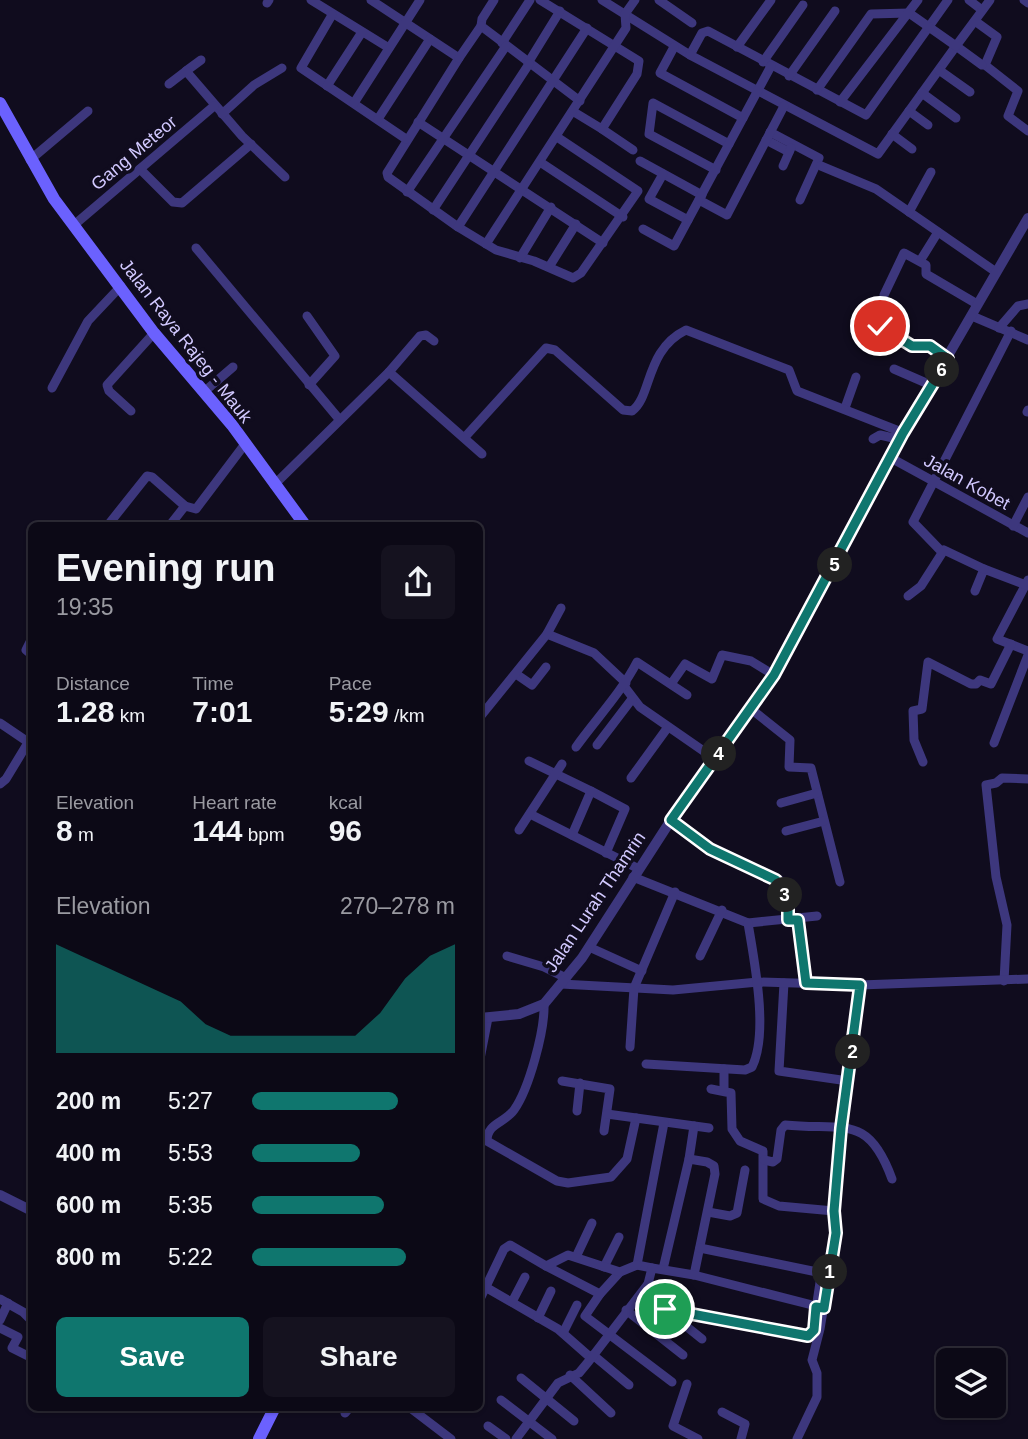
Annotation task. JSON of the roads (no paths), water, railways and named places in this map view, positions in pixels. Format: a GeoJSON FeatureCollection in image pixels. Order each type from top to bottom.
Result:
{"type":"FeatureCollection","features":[{"type":"Feature","properties":{"kind":"main road","name":"Jalan Raya Rajeg - Mauk"},"geometry":{"type":"LineString","coordinates":[[0,103],[30,160],[74,225],[154,333],[205,391],[304,522]]}},
{"type":"Feature","properties":{"kind":"main road"},"geometry":{"type":"LineString","coordinates":[[259,1439],[273,1411]]}},
{"type":"Feature","properties":{"kind":"street"},"geometry":{"type":"LineString","coordinates":[[311,0],[331,15],[389,48]]}},
{"type":"Feature","properties":{"kind":"street"},"geometry":{"type":"LineString","coordinates":[[371,0],[458,58]]}},
{"type":"Feature","properties":{"kind":"street"},"geometry":{"type":"LineString","coordinates":[[354,103],[420,0]]}},
{"type":"Feature","properties":{"kind":"street"},"geometry":{"type":"LineString","coordinates":[[407,192],[444,139],[530,0]]}},
{"type":"Feature","properties":{"kind":"street"},"geometry":{"type":"LineString","coordinates":[[540,0],[639,61],[639,68],[602,130]]}},
{"type":"Feature","properties":{"kind":"street"},"geometry":{"type":"LineString","coordinates":[[602,0],[674,47],[878,154],[990,0]]}},
{"type":"Feature","properties":{"kind":"street"},"geometry":{"type":"LineString","coordinates":[[486,244],[615,45],[627,25],[625,14],[635,0]]}},
{"type":"Feature","properties":{"kind":"street"},"geometry":{"type":"LineString","coordinates":[[659,0],[692,23]]}},
{"type":"Feature","properties":{"kind":"street"},"geometry":{"type":"LineString","coordinates":[[737,47],[771,0]]}},
{"type":"Feature","properties":{"kind":"street"},"geometry":{"type":"LineString","coordinates":[[840,102],[918,0]]}},
{"type":"Feature","properties":{"kind":"street"},"geometry":{"type":"LineString","coordinates":[[690,55],[705,31],[866,115],[948,0]]}},
{"type":"Feature","properties":{"kind":"street"},"geometry":{"type":"LineString","coordinates":[[969,0],[982,10]]}},
{"type":"Feature","properties":{"kind":"street"},"geometry":{"type":"LineString","coordinates":[[490,1],[481,26],[406,139],[387,173],[407,192],[486,244],[549,267],[570,278],[578,276],[623,217],[638,190],[557,137]]}},
{"type":"Feature","properties":{"kind":"street"},"geometry":{"type":"LineString","coordinates":[[643,229],[674,246],[758,92],[767,64],[803,5]]}},
{"type":"Feature","properties":{"kind":"street"},"geometry":{"type":"LineString","coordinates":[[433,210],[528,64],[559,11]]}},
{"type":"Feature","properties":{"kind":"street"},"geometry":{"type":"LineString","coordinates":[[789,76],[835,11]]}},
{"type":"Feature","properties":{"kind":"street"},"geometry":{"type":"LineString","coordinates":[[817,90],[871,14],[909,13],[982,65]]}},
{"type":"Feature","properties":{"kind":"street"},"geometry":{"type":"LineString","coordinates":[[331,15],[301,66],[406,139]]}},
{"type":"Feature","properties":{"kind":"street"},"geometry":{"type":"LineString","coordinates":[[975,21],[997,37],[985,65],[1018,91],[1009,116],[1028,131]]}},
{"type":"Feature","properties":{"kind":"street"},"geometry":{"type":"LineString","coordinates":[[481,26],[580,101]]}},
{"type":"Feature","properties":{"kind":"street"},"geometry":{"type":"LineString","coordinates":[[458,227],[587,28]]}},
{"type":"Feature","properties":{"kind":"street"},"geometry":{"type":"LineString","coordinates":[[327,86],[362,33]]}},
{"type":"Feature","properties":{"kind":"street"},"geometry":{"type":"LineString","coordinates":[[378,120],[430,40]]}},
{"type":"Feature","properties":{"kind":"street"},"geometry":{"type":"LineString","coordinates":[[674,47],[660,73],[743,118]]}},
{"type":"Feature","properties":{"kind":"street"},"geometry":{"type":"LineString","coordinates":[[169,84],[201,60]]}},
{"type":"Feature","properties":{"kind":"street"},"geometry":{"type":"LineString","coordinates":[[222,114],[254,85],[282,68]]}},
{"type":"Feature","properties":{"kind":"street"},"geometry":{"type":"LineString","coordinates":[[939,70],[970,92]]}},
{"type":"Feature","properties":{"kind":"street"},"geometry":{"type":"LineString","coordinates":[[186,71],[214,106],[285,177]]}},
{"type":"Feature","properties":{"kind":"street"},"geometry":{"type":"LineString","coordinates":[[922,93],[956,118]]}},
{"type":"Feature","properties":{"kind":"street"},"geometry":{"type":"LineString","coordinates":[[716,170],[649,134],[653,103],[729,144]]}},
{"type":"Feature","properties":{"kind":"street","name":"Gang Meteor"},"geometry":{"type":"LineString","coordinates":[[74,225],[214,106]]}},
{"type":"Feature","properties":{"kind":"street"},"geometry":{"type":"LineString","coordinates":[[639,161],[727,215],[784,106]]}},
{"type":"Feature","properties":{"kind":"street"},"geometry":{"type":"LineString","coordinates":[[30,160],[88,111]]}},
{"type":"Feature","properties":{"kind":"street"},"geometry":{"type":"LineString","coordinates":[[909,111],[928,125]]}},
{"type":"Feature","properties":{"kind":"street"},"geometry":{"type":"LineString","coordinates":[[574,112],[633,150]]}},
{"type":"Feature","properties":{"kind":"street"},"geometry":{"type":"LineString","coordinates":[[418,122],[523,188],[603,243]]}},
{"type":"Feature","properties":{"kind":"street"},"geometry":{"type":"LineString","coordinates":[[892,134],[912,149]]}},
{"type":"Feature","properties":{"kind":"street"},"geometry":{"type":"LineString","coordinates":[[768,136],[819,158],[800,200]]}},
{"type":"Feature","properties":{"kind":"street"},"geometry":{"type":"LineString","coordinates":[[140,169],[178,204],[251,144]]}},
{"type":"Feature","properties":{"kind":"street"},"geometry":{"type":"LineString","coordinates":[[783,166],[791,148]]}},
{"type":"Feature","properties":{"kind":"street"},"geometry":{"type":"LineString","coordinates":[[541,162],[623,217]]}},
{"type":"Feature","properties":{"kind":"street"},"geometry":{"type":"LineString","coordinates":[[821,166],[876,190],[996,272]]}},
{"type":"Feature","properties":{"kind":"street"},"geometry":{"type":"LineString","coordinates":[[909,212],[931,172]]}},
{"type":"Feature","properties":{"kind":"street"},"geometry":{"type":"LineString","coordinates":[[663,174],[649,199],[688,220]]}},
{"type":"Feature","properties":{"kind":"street"},"geometry":{"type":"LineString","coordinates":[[520,258],[551,208]]}},
{"type":"Feature","properties":{"kind":"street"},"geometry":{"type":"LineString","coordinates":[[549,267],[576,224]]}},
{"type":"Feature","properties":{"kind":"street","name":"Jalan Lurah Thamrin"},"geometry":{"type":"LineString","coordinates":[[544,1004],[589,947],[671,820],[774,675],[891,458],[901,432],[933,386],[977,303],[1026,226]]}},
{"type":"Feature","properties":{"kind":"street"},"geometry":{"type":"LineString","coordinates":[[920,261],[937,232]]}},
{"type":"Feature","properties":{"kind":"street"},"geometry":{"type":"LineString","coordinates":[[196,248],[339,419]]}},
{"type":"Feature","properties":{"kind":"street"},"geometry":{"type":"LineString","coordinates":[[884,295],[903,255],[920,261],[927,266],[926,274],[977,303]]}},
{"type":"Feature","properties":{"kind":"street"},"geometry":{"type":"LineString","coordinates":[[52,388],[88,321],[121,286]]}},
{"type":"Feature","properties":{"kind":"street"},"geometry":{"type":"LineString","coordinates":[[999,328],[1018,306],[1028,303]]}},
{"type":"Feature","properties":{"kind":"street"},"geometry":{"type":"LineString","coordinates":[[307,316],[335,356],[309,385]]}},
{"type":"Feature","properties":{"kind":"street"},"geometry":{"type":"LineString","coordinates":[[972,316],[1028,340]]}},
{"type":"Feature","properties":{"kind":"street"},"geometry":{"type":"LineString","coordinates":[[874,335],[878,326],[883,326],[893,336],[912,346],[930,346],[948,359]]}},
{"type":"Feature","properties":{"kind":"street"},"geometry":{"type":"LineString","coordinates":[[465,437],[546,348],[555,350],[623,410],[632,411],[639,403],[658,355],[686,330],[789,370],[797,391],[901,432],[893,438],[880,435],[873,439]]}},
{"type":"Feature","properties":{"kind":"street"},"geometry":{"type":"LineString","coordinates":[[994,743],[1028,653],[997,639],[1027,582],[984,569],[952,552],[942,551],[912,524],[1012,331]]}},
{"type":"Feature","properties":{"kind":"street"},"geometry":{"type":"LineString","coordinates":[[131,411],[109,391],[107,385],[154,333]]}},
{"type":"Feature","properties":{"kind":"street"},"geometry":{"type":"LineString","coordinates":[[274,485],[389,372],[420,336],[426,335],[434,341]]}},
{"type":"Feature","properties":{"kind":"street"},"geometry":{"type":"LineString","coordinates":[[205,391],[233,367]]}},
{"type":"Feature","properties":{"kind":"street"},"geometry":{"type":"LineString","coordinates":[[894,369],[933,386]]}},
{"type":"Feature","properties":{"kind":"street"},"geometry":{"type":"LineString","coordinates":[[389,372],[482,454]]}},
{"type":"Feature","properties":{"kind":"street"},"geometry":{"type":"LineString","coordinates":[[845,408],[856,377]]}},
{"type":"Feature","properties":{"kind":"street"},"geometry":{"type":"LineString","coordinates":[[110,522],[146,476],[152,477],[185,506],[196,509],[245,444]]}},
{"type":"Feature","properties":{"kind":"street","name":"Jalan Kobet"},"geometry":{"type":"LineString","coordinates":[[891,458],[1028,533]]}},
{"type":"Feature","properties":{"kind":"street"},"geometry":{"type":"LineString","coordinates":[[1013,526],[1028,497]]}},
{"type":"Feature","properties":{"kind":"street"},"geometry":{"type":"LineString","coordinates":[[172,522],[185,506]]}},
{"type":"Feature","properties":{"kind":"street"},"geometry":{"type":"LineString","coordinates":[[908,596],[921,586],[942,551]]}},
{"type":"Feature","properties":{"kind":"street"},"geometry":{"type":"LineString","coordinates":[[975,592],[984,569]]}},
{"type":"Feature","properties":{"kind":"street"},"geometry":{"type":"LineString","coordinates":[[483,713],[547,634],[561,608]]}},
{"type":"Feature","properties":{"kind":"street"},"geometry":{"type":"LineString","coordinates":[[547,634],[594,653],[625,685],[632,699],[715,759]]}},
{"type":"Feature","properties":{"kind":"street"},"geometry":{"type":"LineString","coordinates":[[923,762],[914,740],[913,710],[922,709],[928,663],[974,685],[980,680],[991,684],[1011,645]]}},
{"type":"Feature","properties":{"kind":"street"},"geometry":{"type":"LineString","coordinates":[[671,684],[685,664],[712,679],[722,655],[751,661],[774,675]]}},
{"type":"Feature","properties":{"kind":"street"},"geometry":{"type":"LineString","coordinates":[[576,747],[600,712],[625,685],[637,662],[687,695]]}},
{"type":"Feature","properties":{"kind":"street"},"geometry":{"type":"LineString","coordinates":[[516,674],[531,685],[546,667]]}},
{"type":"Feature","properties":{"kind":"street"},"geometry":{"type":"LineString","coordinates":[[597,745],[632,699]]}},
{"type":"Feature","properties":{"kind":"street"},"geometry":{"type":"LineString","coordinates":[[751,709],[790,740],[788,766],[811,768],[840,882]]}},
{"type":"Feature","properties":{"kind":"street"},"geometry":{"type":"LineString","coordinates":[[0,723],[28,738]]}},
{"type":"Feature","properties":{"kind":"street"},"geometry":{"type":"LineString","coordinates":[[631,778],[668,727]]}},
{"type":"Feature","properties":{"kind":"street"},"geometry":{"type":"LineString","coordinates":[[0,784],[6,779],[28,742]]}},
{"type":"Feature","properties":{"kind":"street"},"geometry":{"type":"LineString","coordinates":[[529,761],[559,768],[591,791],[625,809],[606,853]]}},
{"type":"Feature","properties":{"kind":"street"},"geometry":{"type":"LineString","coordinates":[[519,830],[559,768]]}},
{"type":"Feature","properties":{"kind":"street"},"geometry":{"type":"LineString","coordinates":[[1004,981],[1007,925],[996,877],[986,785],[996,783],[1002,778],[1028,779]]}},
{"type":"Feature","properties":{"kind":"street"},"geometry":{"type":"LineString","coordinates":[[572,835],[591,791]]}},
{"type":"Feature","properties":{"kind":"street"},"geometry":{"type":"LineString","coordinates":[[781,803],[817,793]]}},
{"type":"Feature","properties":{"kind":"street"},"geometry":{"type":"LineString","coordinates":[[530,814],[606,853],[636,873],[748,923],[817,916]]}},
{"type":"Feature","properties":{"kind":"street"},"geometry":{"type":"LineString","coordinates":[[671,820],[710,849],[776,880],[779,889],[788,898],[788,920]]}},
{"type":"Feature","properties":{"kind":"street"},"geometry":{"type":"LineString","coordinates":[[786,831],[824,821]]}},
{"type":"Feature","properties":{"kind":"street"},"geometry":{"type":"LineString","coordinates":[[630,1047],[634,988],[675,892]]}},
{"type":"Feature","properties":{"kind":"street"},"geometry":{"type":"LineString","coordinates":[[700,956],[722,910]]}},
{"type":"Feature","properties":{"kind":"street"},"geometry":{"type":"LineString","coordinates":[[798,920],[806,983]]}},
{"type":"Feature","properties":{"kind":"street"},"geometry":{"type":"LineString","coordinates":[[646,1064],[749,1070],[754,1064],[758,1041],[758,982],[748,923]]}},
{"type":"Feature","properties":{"kind":"street"},"geometry":{"type":"LineString","coordinates":[[589,947],[642,971]]}},
{"type":"Feature","properties":{"kind":"street"},"geometry":{"type":"LineString","coordinates":[[507,956],[544,967],[564,981],[673,990],[758,982],[860,985],[1028,979]]}},
{"type":"Feature","properties":{"kind":"street"},"geometry":{"type":"LineString","coordinates":[[784,983],[779,1071],[848,1082]]}},
{"type":"Feature","properties":{"kind":"street"},"geometry":{"type":"LineString","coordinates":[[665,1309],[808,1336],[814,1330],[836,1233],[834,1211],[841,1128],[860,985]]}},
{"type":"Feature","properties":{"kind":"street"},"geometry":{"type":"LineString","coordinates":[[484,1018],[519,1014],[544,1004]]}},
{"type":"Feature","properties":{"kind":"street"},"geometry":{"type":"LineString","coordinates":[[544,1004],[530,1073],[516,1108],[491,1127],[487,1141],[557,1181],[568,1183],[611,1177],[627,1159],[636,1118]]}},
{"type":"Feature","properties":{"kind":"street"},"geometry":{"type":"LineString","coordinates":[[724,1069],[724,1090]]}},
{"type":"Feature","properties":{"kind":"street"},"geometry":{"type":"LineString","coordinates":[[562,1081],[610,1089],[604,1131]]}},
{"type":"Feature","properties":{"kind":"street"},"geometry":{"type":"LineString","coordinates":[[577,1111],[580,1083]]}},
{"type":"Feature","properties":{"kind":"street"},"geometry":{"type":"LineString","coordinates":[[710,1089],[724,1090],[732,1095],[732,1129],[740,1141],[763,1151],[762,1189],[763,1199],[767,1203],[834,1211]]}},
{"type":"Feature","properties":{"kind":"street"},"geometry":{"type":"LineString","coordinates":[[607,1114],[709,1128]]}},
{"type":"Feature","properties":{"kind":"street"},"geometry":{"type":"LineString","coordinates":[[483,1123],[491,1127]]}},
{"type":"Feature","properties":{"kind":"street"},"geometry":{"type":"LineString","coordinates":[[637,1265],[664,1123]]}},
{"type":"Feature","properties":{"kind":"street"},"geometry":{"type":"LineString","coordinates":[[663,1269],[689,1159],[694,1126]]}},
{"type":"Feature","properties":{"kind":"street"},"geometry":{"type":"LineString","coordinates":[[764,1160],[773,1162],[777,1159],[782,1127],[841,1128],[870,1136],[878,1145],[892,1180]]}},
{"type":"Feature","properties":{"kind":"street"},"geometry":{"type":"LineString","coordinates":[[689,1159],[714,1166],[708,1212],[694,1275]]}},
{"type":"Feature","properties":{"kind":"street"},"geometry":{"type":"LineString","coordinates":[[708,1212],[730,1216],[737,1213],[745,1170]]}},
{"type":"Feature","properties":{"kind":"street"},"geometry":{"type":"LineString","coordinates":[[0,1195],[28,1209]]}},
{"type":"Feature","properties":{"kind":"street"},"geometry":{"type":"LineString","coordinates":[[576,1257],[592,1223]]}},
{"type":"Feature","properties":{"kind":"street"},"geometry":{"type":"LineString","coordinates":[[604,1267],[619,1237]]}},
{"type":"Feature","properties":{"kind":"street"},"geometry":{"type":"LineString","coordinates":[[483,1294],[504,1249],[508,1246],[600,1294]]}},
{"type":"Feature","properties":{"kind":"street"},"geometry":{"type":"LineString","coordinates":[[700,1248],[817,1272],[821,1276],[820,1308],[812,1360],[817,1373],[817,1396],[797,1439]]}},
{"type":"Feature","properties":{"kind":"street"},"geometry":{"type":"LineString","coordinates":[[546,1266],[566,1255],[620,1272]]}},
{"type":"Feature","properties":{"kind":"street"},"geometry":{"type":"LineString","coordinates":[[672,1382],[585,1316],[620,1272],[637,1265],[663,1269],[820,1308]]}},
{"type":"Feature","properties":{"kind":"street"},"geometry":{"type":"LineString","coordinates":[[652,1268],[648,1284],[650,1294],[702,1339]]}},
{"type":"Feature","properties":{"kind":"street"},"geometry":{"type":"LineString","coordinates":[[512,1302],[525,1278]]}},
{"type":"Feature","properties":{"kind":"street"},"geometry":{"type":"LineString","coordinates":[[516,1439],[558,1383],[579,1373],[648,1284]]}},
{"type":"Feature","properties":{"kind":"street"},"geometry":{"type":"LineString","coordinates":[[486,1288],[564,1333],[629,1385]]}},
{"type":"Feature","properties":{"kind":"street"},"geometry":{"type":"LineString","coordinates":[[538,1318],[551,1291]]}},
{"type":"Feature","properties":{"kind":"street"},"geometry":{"type":"LineString","coordinates":[[0,1320],[4,1301],[28,1318]]}},
{"type":"Feature","properties":{"kind":"street"},"geometry":{"type":"LineString","coordinates":[[564,1333],[577,1305]]}},
{"type":"Feature","properties":{"kind":"street"},"geometry":{"type":"LineString","coordinates":[[626,1310],[683,1355]]}},
{"type":"Feature","properties":{"kind":"street"},"geometry":{"type":"LineString","coordinates":[[0,1328],[18,1337],[12,1348],[28,1356]]}},
{"type":"Feature","properties":{"kind":"street"},"geometry":{"type":"LineString","coordinates":[[570,1375],[611,1413]]}},
{"type":"Feature","properties":{"kind":"street"},"geometry":{"type":"LineString","coordinates":[[521,1378],[574,1421]]}},
{"type":"Feature","properties":{"kind":"street"},"geometry":{"type":"LineString","coordinates":[[687,1384],[673,1426],[698,1439]]}},
{"type":"Feature","properties":{"kind":"street"},"geometry":{"type":"LineString","coordinates":[[501,1400],[552,1439]]}},
{"type":"Feature","properties":{"kind":"street"},"geometry":{"type":"LineString","coordinates":[[415,1411],[450,1439]]}},
{"type":"Feature","properties":{"kind":"street"},"geometry":{"type":"LineString","coordinates":[[722,1412],[745,1424],[741,1439]]}},
{"type":"Feature","properties":{"kind":"street"},"geometry":{"type":"LineString","coordinates":[[488,1426],[506,1439]]}}]}
